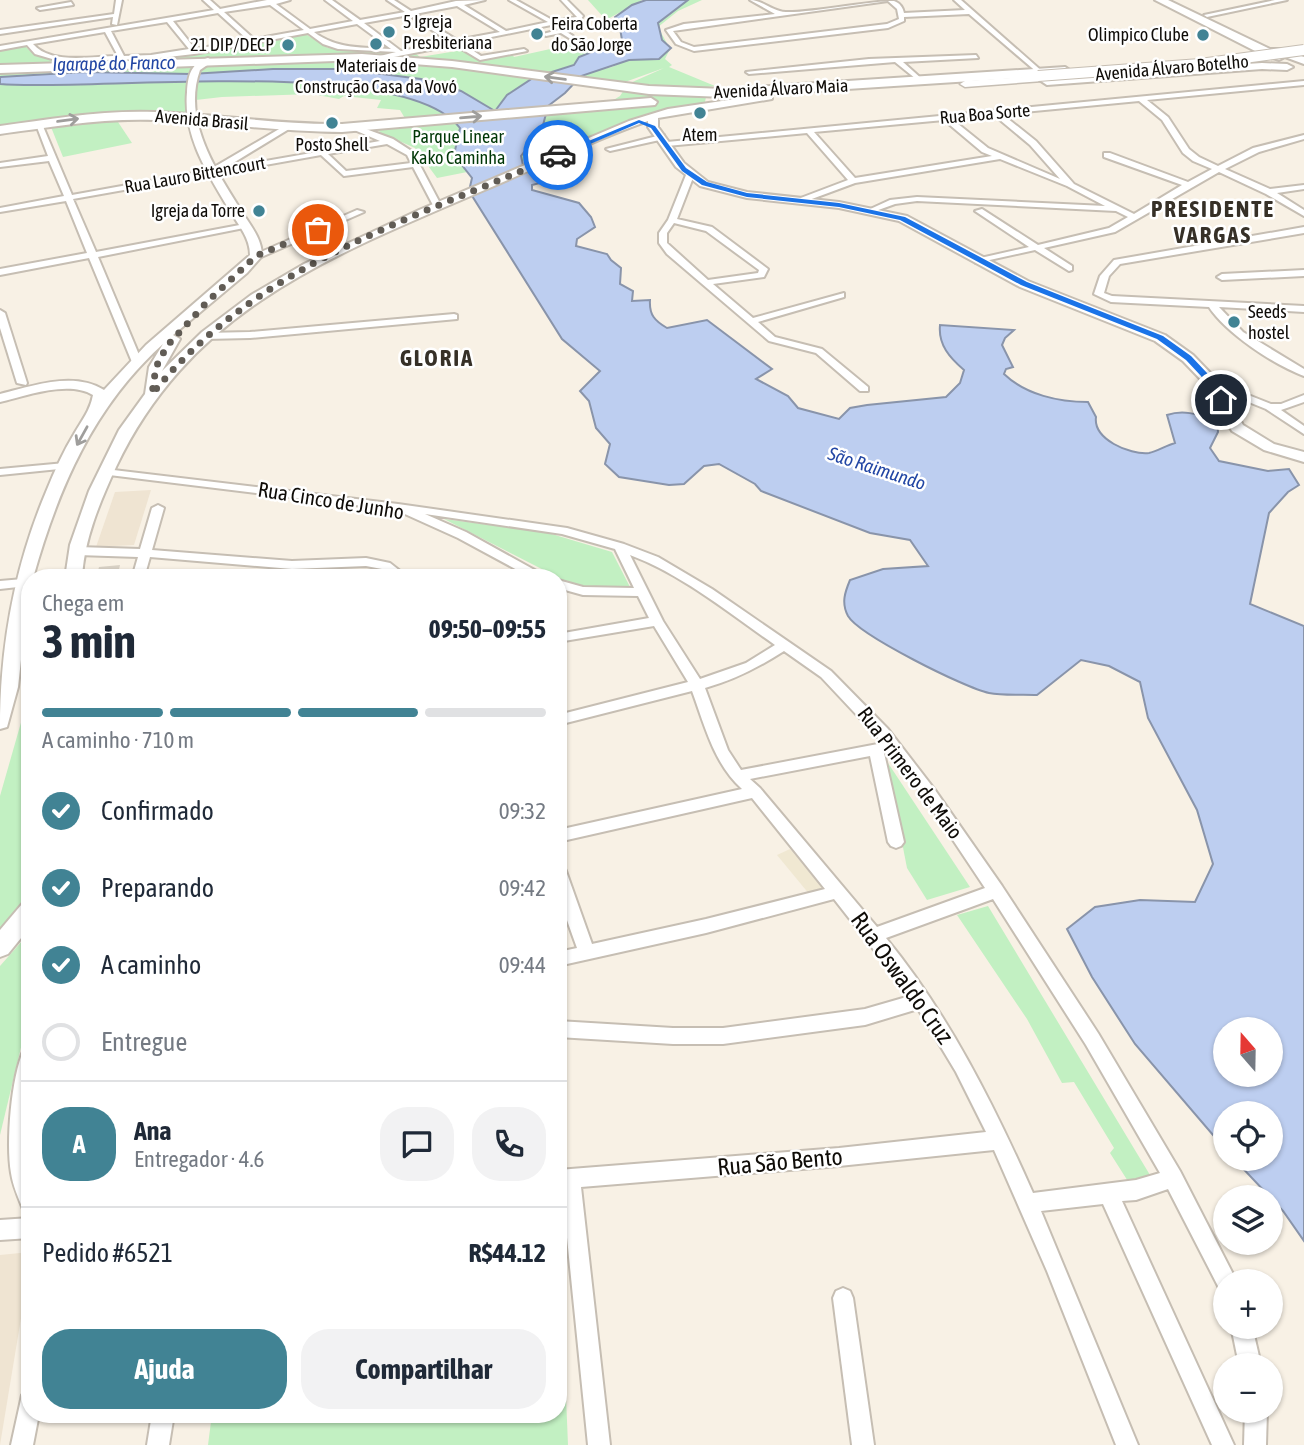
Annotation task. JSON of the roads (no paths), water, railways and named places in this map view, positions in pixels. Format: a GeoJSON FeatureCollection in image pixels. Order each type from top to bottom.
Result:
{"type":"FeatureCollection","features":[{"type":"Feature","properties":{"kind":"highway"},"geometry":{"type":"LineString","coordinates":[[1160,0],[1304,71]]}},
{"type":"Feature","properties":{"kind":"highway"},"geometry":{"type":"LineString","coordinates":[[1173,0],[1258,39],[1304,51]]}},
{"type":"Feature","properties":{"kind":"highway"},"geometry":{"type":"LineString","coordinates":[[1215,59],[1238,54],[1243,47],[1218,29]]}},
{"type":"Feature","properties":{"kind":"highway"},"geometry":{"type":"LineString","coordinates":[[1269,52],[1282,52],[1304,61]]}},
{"type":"Feature","properties":{"kind":"highway","name":"Avenida Álvaro Maia"},"geometry":{"type":"LineString","coordinates":[[478,62],[622,87],[674,92],[751,92],[1039,76],[1269,52]]}},
{"type":"Feature","properties":{"kind":"highway"},"geometry":{"type":"LineString","coordinates":[[1255,54],[1260,58],[1304,71]]}},
{"type":"Feature","properties":{"kind":"highway"},"geometry":{"type":"LineString","coordinates":[[0,69],[378,58],[398,55],[478,62]]}},
{"type":"Feature","properties":{"kind":"highway"},"geometry":{"type":"LineString","coordinates":[[1232,57],[1250,63],[1243,67]]}},
{"type":"Feature","properties":{"kind":"highway"},"geometry":{"type":"LineString","coordinates":[[965,84],[1029,83],[1243,67],[1290,67]]}},
{"type":"Feature","properties":{"kind":"highway","name":"Avenida Álvaro Maia"},"geometry":{"type":"LineString","coordinates":[[404,123],[603,105],[965,84]]}},
{"type":"Feature","properties":{"kind":"highway","name":"Avenida Brasil"},"geometry":{"type":"LineString","coordinates":[[0,130],[114,116],[190,118],[286,127],[355,127],[404,123]]}},
{"type":"Feature","properties":{"kind":"main road","name":"Avenida Álvaro Botelho"},"geometry":{"type":"LineString","coordinates":[[1039,76],[1211,66],[1304,51]]}},
{"type":"Feature","properties":{"kind":"main road","name":"Avenida Álvaro Maia"},"geometry":{"type":"LineString","coordinates":[[965,84],[1039,76]]}},
{"type":"Feature","properties":{"kind":"street"},"geometry":{"type":"LineString","coordinates":[[39,0],[42,26]]}},
{"type":"Feature","properties":{"kind":"street"},"geometry":{"type":"LineString","coordinates":[[119,0],[111,29],[122,58]]}},
{"type":"Feature","properties":{"kind":"street"},"geometry":{"type":"LineString","coordinates":[[206,0],[253,41]]}},
{"type":"Feature","properties":{"kind":"street"},"geometry":{"type":"LineString","coordinates":[[0,48],[287,0]]}},
{"type":"Feature","properties":{"kind":"street"},"geometry":{"type":"LineString","coordinates":[[328,0],[360,22],[398,55]]}},
{"type":"Feature","properties":{"kind":"street"},"geometry":{"type":"LineString","coordinates":[[390,0],[466,48],[478,62],[524,51]]}},
{"type":"Feature","properties":{"kind":"street"},"geometry":{"type":"LineString","coordinates":[[451,0],[506,33]]}},
{"type":"Feature","properties":{"kind":"street"},"geometry":{"type":"LineString","coordinates":[[28,43],[37,53],[50,58],[122,58],[194,51],[482,0]]}},
{"type":"Feature","properties":{"kind":"street"},"geometry":{"type":"LineString","coordinates":[[512,0],[555,24]]}},
{"type":"Feature","properties":{"kind":"street"},"geometry":{"type":"LineString","coordinates":[[270,1],[331,46],[398,55],[555,24],[580,16],[564,0]]}},
{"type":"Feature","properties":{"kind":"street"},"geometry":{"type":"LineString","coordinates":[[753,0],[786,14]]}},
{"type":"Feature","properties":{"kind":"street"},"geometry":{"type":"LineString","coordinates":[[902,18],[897,4],[888,0],[669,30],[681,46],[706,48],[888,26],[902,18],[971,12]]}},
{"type":"Feature","properties":{"kind":"street"},"geometry":{"type":"LineString","coordinates":[[957,0],[1039,76]]}},
{"type":"Feature","properties":{"kind":"street"},"geometry":{"type":"LineString","coordinates":[[1207,15],[1284,0]]}},
{"type":"Feature","properties":{"kind":"street"},"geometry":{"type":"LineString","coordinates":[[40,8],[71,4]]}},
{"type":"Feature","properties":{"kind":"street"},"geometry":{"type":"LineString","coordinates":[[0,32],[117,15]]}},
{"type":"Feature","properties":{"kind":"street"},"geometry":{"type":"LineString","coordinates":[[169,20],[194,51]]}},
{"type":"Feature","properties":{"kind":"street"},"geometry":{"type":"LineString","coordinates":[[466,48],[560,31],[571,37]]}},
{"type":"Feature","properties":{"kind":"street"},"geometry":{"type":"LineString","coordinates":[[749,72],[897,60],[976,57]]}},
{"type":"Feature","properties":{"kind":"street"},"geometry":{"type":"LineString","coordinates":[[897,60],[920,81]]}},
{"type":"Feature","properties":{"kind":"street"},"geometry":{"type":"LineString","coordinates":[[208,61],[199,64],[195,70],[190,118],[194,134],[212,172],[255,242],[256,256]]}},
{"type":"Feature","properties":{"kind":"street","name":"Rua Boa Sorte"},"geometry":{"type":"LineString","coordinates":[[610,149],[664,141],[809,131],[1304,83]]}},
{"type":"Feature","properties":{"kind":"street","name":"Avenida Álvaro Maia"},"geometry":{"type":"LineString","coordinates":[[75,569],[78,551],[105,472],[128,425],[178,361],[260,293],[301,268],[354,242],[639,121],[653,122],[705,105],[769,97]]}},
{"type":"Feature","properties":{"kind":"street"},"geometry":{"type":"LineString","coordinates":[[1141,99],[1165,119],[1191,156],[1216,170],[1269,192],[1304,214]]}},
{"type":"Feature","properties":{"kind":"street"},"geometry":{"type":"LineString","coordinates":[[996,113],[1032,143],[1071,186]]}},
{"type":"Feature","properties":{"kind":"street"},"geometry":{"type":"LineString","coordinates":[[946,118],[978,146],[1071,186],[1136,218]]}},
{"type":"Feature","properties":{"kind":"street"},"geometry":{"type":"LineString","coordinates":[[653,122],[690,175],[705,184],[725,190],[902,218],[1034,288],[1160,338],[1188,358],[1213,384],[1237,428],[1269,447],[1304,457]]}},
{"type":"Feature","properties":{"kind":"street"},"geometry":{"type":"LineString","coordinates":[[38,124],[137,362]]}},
{"type":"Feature","properties":{"kind":"street"},"geometry":{"type":"LineString","coordinates":[[212,172],[286,127]]}},
{"type":"Feature","properties":{"kind":"street"},"geometry":{"type":"LineString","coordinates":[[355,127],[404,149],[417,163],[438,207]]}},
{"type":"Feature","properties":{"kind":"street"},"geometry":{"type":"LineString","coordinates":[[809,131],[853,181]]}},
{"type":"Feature","properties":{"kind":"street"},"geometry":{"type":"LineString","coordinates":[[979,261],[1100,235],[1136,218],[1216,170],[1269,145],[1304,138]]}},
{"type":"Feature","properties":{"kind":"street","name":"Rua Lauro Bittencourt"},"geometry":{"type":"LineString","coordinates":[[0,210],[390,141]]}},
{"type":"Feature","properties":{"kind":"street"},"geometry":{"type":"LineString","coordinates":[[323,153],[344,174],[417,163]]}},
{"type":"Feature","properties":{"kind":"street"},"geometry":{"type":"LineString","coordinates":[[1107,155],[1188,185]]}},
{"type":"Feature","properties":{"kind":"street"},"geometry":{"type":"LineString","coordinates":[[801,201],[853,181],[999,157]]}},
{"type":"Feature","properties":{"kind":"street"},"geometry":{"type":"LineString","coordinates":[[0,165],[53,158]]}},
{"type":"Feature","properties":{"kind":"street"},"geometry":{"type":"LineString","coordinates":[[690,175],[672,220],[663,233],[663,243],[679,262],[778,342],[819,351],[864,389]]}},
{"type":"Feature","properties":{"kind":"street"},"geometry":{"type":"LineString","coordinates":[[1269,192],[1304,187]]}},
{"type":"Feature","properties":{"kind":"street"},"geometry":{"type":"LineString","coordinates":[[870,211],[893,202],[917,199],[1114,209]]}},
{"type":"Feature","properties":{"kind":"street"},"geometry":{"type":"LineString","coordinates":[[979,211],[1069,268]]}},
{"type":"Feature","properties":{"kind":"street"},"geometry":{"type":"LineString","coordinates":[[28,569],[65,466],[98,408],[137,362],[256,256],[359,212]]}},
{"type":"Feature","properties":{"kind":"street"},"geometry":{"type":"LineString","coordinates":[[672,220],[709,229],[764,269],[761,275],[704,283]]}},
{"type":"Feature","properties":{"kind":"street"},"geometry":{"type":"LineString","coordinates":[[0,272],[245,227]]}},
{"type":"Feature","properties":{"kind":"street"},"geometry":{"type":"LineString","coordinates":[[1100,295],[1102,280],[1117,262],[1304,230]]}},
{"type":"Feature","properties":{"kind":"street"},"geometry":{"type":"LineString","coordinates":[[1222,277],[1304,273]]}},
{"type":"Feature","properties":{"kind":"street"},"geometry":{"type":"LineString","coordinates":[[751,321],[841,295]]}},
{"type":"Feature","properties":{"kind":"street"},"geometry":{"type":"LineString","coordinates":[[1083,306],[1100,295],[1122,300],[1304,309]]}},
{"type":"Feature","properties":{"kind":"street"},"geometry":{"type":"LineString","coordinates":[[152,394],[156,367],[167,346],[207,302]]}},
{"type":"Feature","properties":{"kind":"street"},"geometry":{"type":"LineString","coordinates":[[1211,303],[1220,316],[1245,336],[1304,373]]}},
{"type":"Feature","properties":{"kind":"street"},"geometry":{"type":"LineString","coordinates":[[205,336],[250,335],[454,317]]}},
{"type":"Feature","properties":{"kind":"street"},"geometry":{"type":"LineString","coordinates":[[0,320],[22,383]]}},
{"type":"Feature","properties":{"kind":"street"},"geometry":{"type":"LineString","coordinates":[[1213,384],[1270,407],[1304,431]]}},
{"type":"Feature","properties":{"kind":"street"},"geometry":{"type":"LineString","coordinates":[[0,398],[57,387],[88,386],[100,394],[98,408]]}},
{"type":"Feature","properties":{"kind":"street"},"geometry":{"type":"LineString","coordinates":[[1270,407],[1283,407],[1304,398]]}},
{"type":"Feature","properties":{"kind":"street"},"geometry":{"type":"LineString","coordinates":[[0,472],[65,466]]}},
{"type":"Feature","properties":{"kind":"street","name":"Rua Cinco de Junho"},"geometry":{"type":"LineString","coordinates":[[105,472],[398,506],[462,535],[526,569]]}},
{"type":"Feature","properties":{"kind":"street","name":"Rua Primero de Maio"},"geometry":{"type":"LineString","coordinates":[[398,506],[553,529],[620,547],[654,560],[826,674],[855,702],[893,746],[930,794],[996,891],[1092,1039],[1173,1178],[1220,1269]]}},
{"type":"Feature","properties":{"kind":"street"},"geometry":{"type":"LineString","coordinates":[[141,569],[158,508]]}},
{"type":"Feature","properties":{"kind":"street","name":"Rua Oswaldo Cruz"},"geometry":{"type":"LineString","coordinates":[[620,547],[640,592],[697,685],[721,751],[737,776],[755,792],[874,935],[922,1000],[973,1084],[1029,1203],[1127,1445]]}},
{"type":"Feature","properties":{"kind":"street"},"geometry":{"type":"LineString","coordinates":[[78,551],[146,552],[304,569]]}},
{"type":"Feature","properties":{"kind":"street"},"geometry":{"type":"LineString","coordinates":[[335,569],[377,564],[387,569]]}},
{"type":"Feature","properties":{"kind":"street"},"geometry":{"type":"LineString","coordinates":[[0,585],[21,583]]}},
{"type":"Feature","properties":{"kind":"street"},"geometry":{"type":"LineString","coordinates":[[567,587],[583,591],[640,592]]}},
{"type":"Feature","properties":{"kind":"street"},"geometry":{"type":"LineString","coordinates":[[567,636],[657,621]]}},
{"type":"Feature","properties":{"kind":"street"},"geometry":{"type":"LineString","coordinates":[[0,722],[21,630]]}},
{"type":"Feature","properties":{"kind":"street"},"geometry":{"type":"LineString","coordinates":[[567,718],[697,685],[751,666],[785,645]]}},
{"type":"Feature","properties":{"kind":"street"},"geometry":{"type":"LineString","coordinates":[[14,657],[21,650]]}},
{"type":"Feature","properties":{"kind":"street"},"geometry":{"type":"LineString","coordinates":[[737,776],[893,746]]}},
{"type":"Feature","properties":{"kind":"street"},"geometry":{"type":"LineString","coordinates":[[876,751],[896,842]]}},
{"type":"Feature","properties":{"kind":"street"},"geometry":{"type":"LineString","coordinates":[[567,834],[755,792]]}},
{"type":"Feature","properties":{"kind":"street"},"geometry":{"type":"LineString","coordinates":[[874,935],[996,891]]}},
{"type":"Feature","properties":{"kind":"street"},"geometry":{"type":"LineString","coordinates":[[567,957],[838,892]]}},
{"type":"Feature","properties":{"kind":"street"},"geometry":{"type":"LineString","coordinates":[[567,897],[587,954]]}},
{"type":"Feature","properties":{"kind":"street"},"geometry":{"type":"LineString","coordinates":[[0,947],[21,922]]}},
{"type":"Feature","properties":{"kind":"street"},"geometry":{"type":"LineString","coordinates":[[567,1030],[723,1036],[865,1017],[922,1000]]}},
{"type":"Feature","properties":{"kind":"street","name":"Rua São Bento"},"geometry":{"type":"LineString","coordinates":[[567,1179],[839,1157],[1000,1140]]}},
{"type":"Feature","properties":{"kind":"street"},"geometry":{"type":"LineString","coordinates":[[21,1148],[21,1176]]}},
{"type":"Feature","properties":{"kind":"street"},"geometry":{"type":"LineString","coordinates":[[1029,1203],[1136,1190],[1173,1178]]}},
{"type":"Feature","properties":{"kind":"street"},"geometry":{"type":"LineString","coordinates":[[567,1194],[600,1445]]}},
{"type":"Feature","properties":{"kind":"street"},"geometry":{"type":"LineString","coordinates":[[1109,1194],[1223,1445]]}},
{"type":"Feature","properties":{"kind":"street"},"geometry":{"type":"LineString","coordinates":[[0,1230],[21,1229]]}},
{"type":"Feature","properties":{"kind":"street"},"geometry":{"type":"LineString","coordinates":[[843,1298],[863,1445]]}},
{"type":"Feature","properties":{"kind":"street"},"geometry":{"type":"LineString","coordinates":[[22,1445],[26,1423]]}},
{"type":"Feature","properties":{"kind":"street"},"geometry":{"type":"LineString","coordinates":[[158,1445],[162,1423]]}},
{"type":"Feature","properties":{"kind":"street"},"geometry":{"type":"LineString","coordinates":[[1255,1445],[1256,1423]]}},
{"type":"Feature","properties":{"kind":"water","name":"São Raimundo"},"geometry":{"type":"Polygon","coordinates":[[[646,0],[688,0],[658,23],[662,40],[671,48],[659,59],[629,60],[581,76],[548,106],[542,129],[521,156],[524,170],[542,178],[540,183],[532,185],[532,190],[579,203],[591,217],[595,227],[577,239],[576,246],[607,254],[621,268],[620,284],[633,291],[632,301],[650,300],[652,314],[659,323],[667,328],[707,320],[772,369],[756,379],[788,396],[798,408],[839,419],[850,408],[946,397],[960,383],[964,370],[946,351],[941,339],[940,325],[1014,330],[1002,345],[1013,367],[1006,369],[1004,374],[1022,387],[1043,396],[1088,402],[1100,432],[1114,444],[1141,453],[1155,451],[1175,443],[1167,415],[1192,414],[1217,421],[1218,432],[1210,448],[1219,461],[1268,471],[1289,469],[1299,485],[1288,492],[1269,513],[1250,604],[1304,626],[1304,1241],[1283,1211],[1283,1185],[1258,1185],[1245,1171],[1283,1171],[1283,1101],[1213,1101],[1213,1135],[1135,1044],[1092,977],[1067,929],[1095,907],[1140,900],[1195,902],[1213,864],[1197,810],[1148,718],[1140,682],[1109,666],[1081,660],[1037,695],[995,694],[977,689],[891,647],[856,625],[848,616],[844,602],[850,580],[883,569],[928,566],[910,540],[870,533],[761,491],[755,484],[719,464],[704,466],[684,484],[669,485],[619,477],[605,464],[610,444],[596,428],[589,401],[580,391],[600,371],[562,339],[469,191],[472,178],[454,155],[460,128],[428,105],[378,91],[315,84],[244,81],[0,84],[0,77],[84,72],[191,74],[273,69],[343,69],[421,79],[461,91],[495,111],[507,95],[533,78],[574,65],[579,57],[622,40],[615,17],[632,5],[646,0]]]}},
{"type":"Feature","properties":{"kind":"place","name":"5 Igreja Presbiteriana"},"geometry":{"type":"Point","coordinates":[389,32]}},
{"type":"Feature","properties":{"kind":"place","name":"Feira Coberta do São Jorge"},"geometry":{"type":"Point","coordinates":[537,34]}},
{"type":"Feature","properties":{"kind":"place","name":"Olimpico Clube"},"geometry":{"type":"Point","coordinates":[1203,35]}},
{"type":"Feature","properties":{"kind":"place","name":"Materiais de Construção Casa da Vovó"},"geometry":{"type":"Point","coordinates":[376,44]}},
{"type":"Feature","properties":{"kind":"place","name":"21 DIP/DECP"},"geometry":{"type":"Point","coordinates":[288,45]}},
{"type":"Feature","properties":{"kind":"place","name":"Atem"},"geometry":{"type":"Point","coordinates":[700,113]}},
{"type":"Feature","properties":{"kind":"place","name":"Posto Shell"},"geometry":{"type":"Point","coordinates":[332,123]}},
{"type":"Feature","properties":{"kind":"place","name":"Igreja da Torre"},"geometry":{"type":"Point","coordinates":[259,211]}},
{"type":"Feature","properties":{"kind":"place","name":"Seeds hostel"},"geometry":{"type":"Point","coordinates":[1234,322]}},
{"type":"Feature","properties":{"kind":"district","name":"PRESIDENTE VARGAS"},"geometry":{"type":"Point","coordinates":[1213,222]}},
{"type":"Feature","properties":{"kind":"district","name":"GLORIA"},"geometry":{"type":"Point","coordinates":[437,358]}},
{"type":"Feature","properties":{"kind":"water label","name":"Igarapé do Franco"},"geometry":{"type":"Point","coordinates":[114,63]}},
{"type":"Feature","properties":{"kind":"park label","name":"Parque Linear Kako Caminha"},"geometry":{"type":"Point","coordinates":[458,147]}}]}
